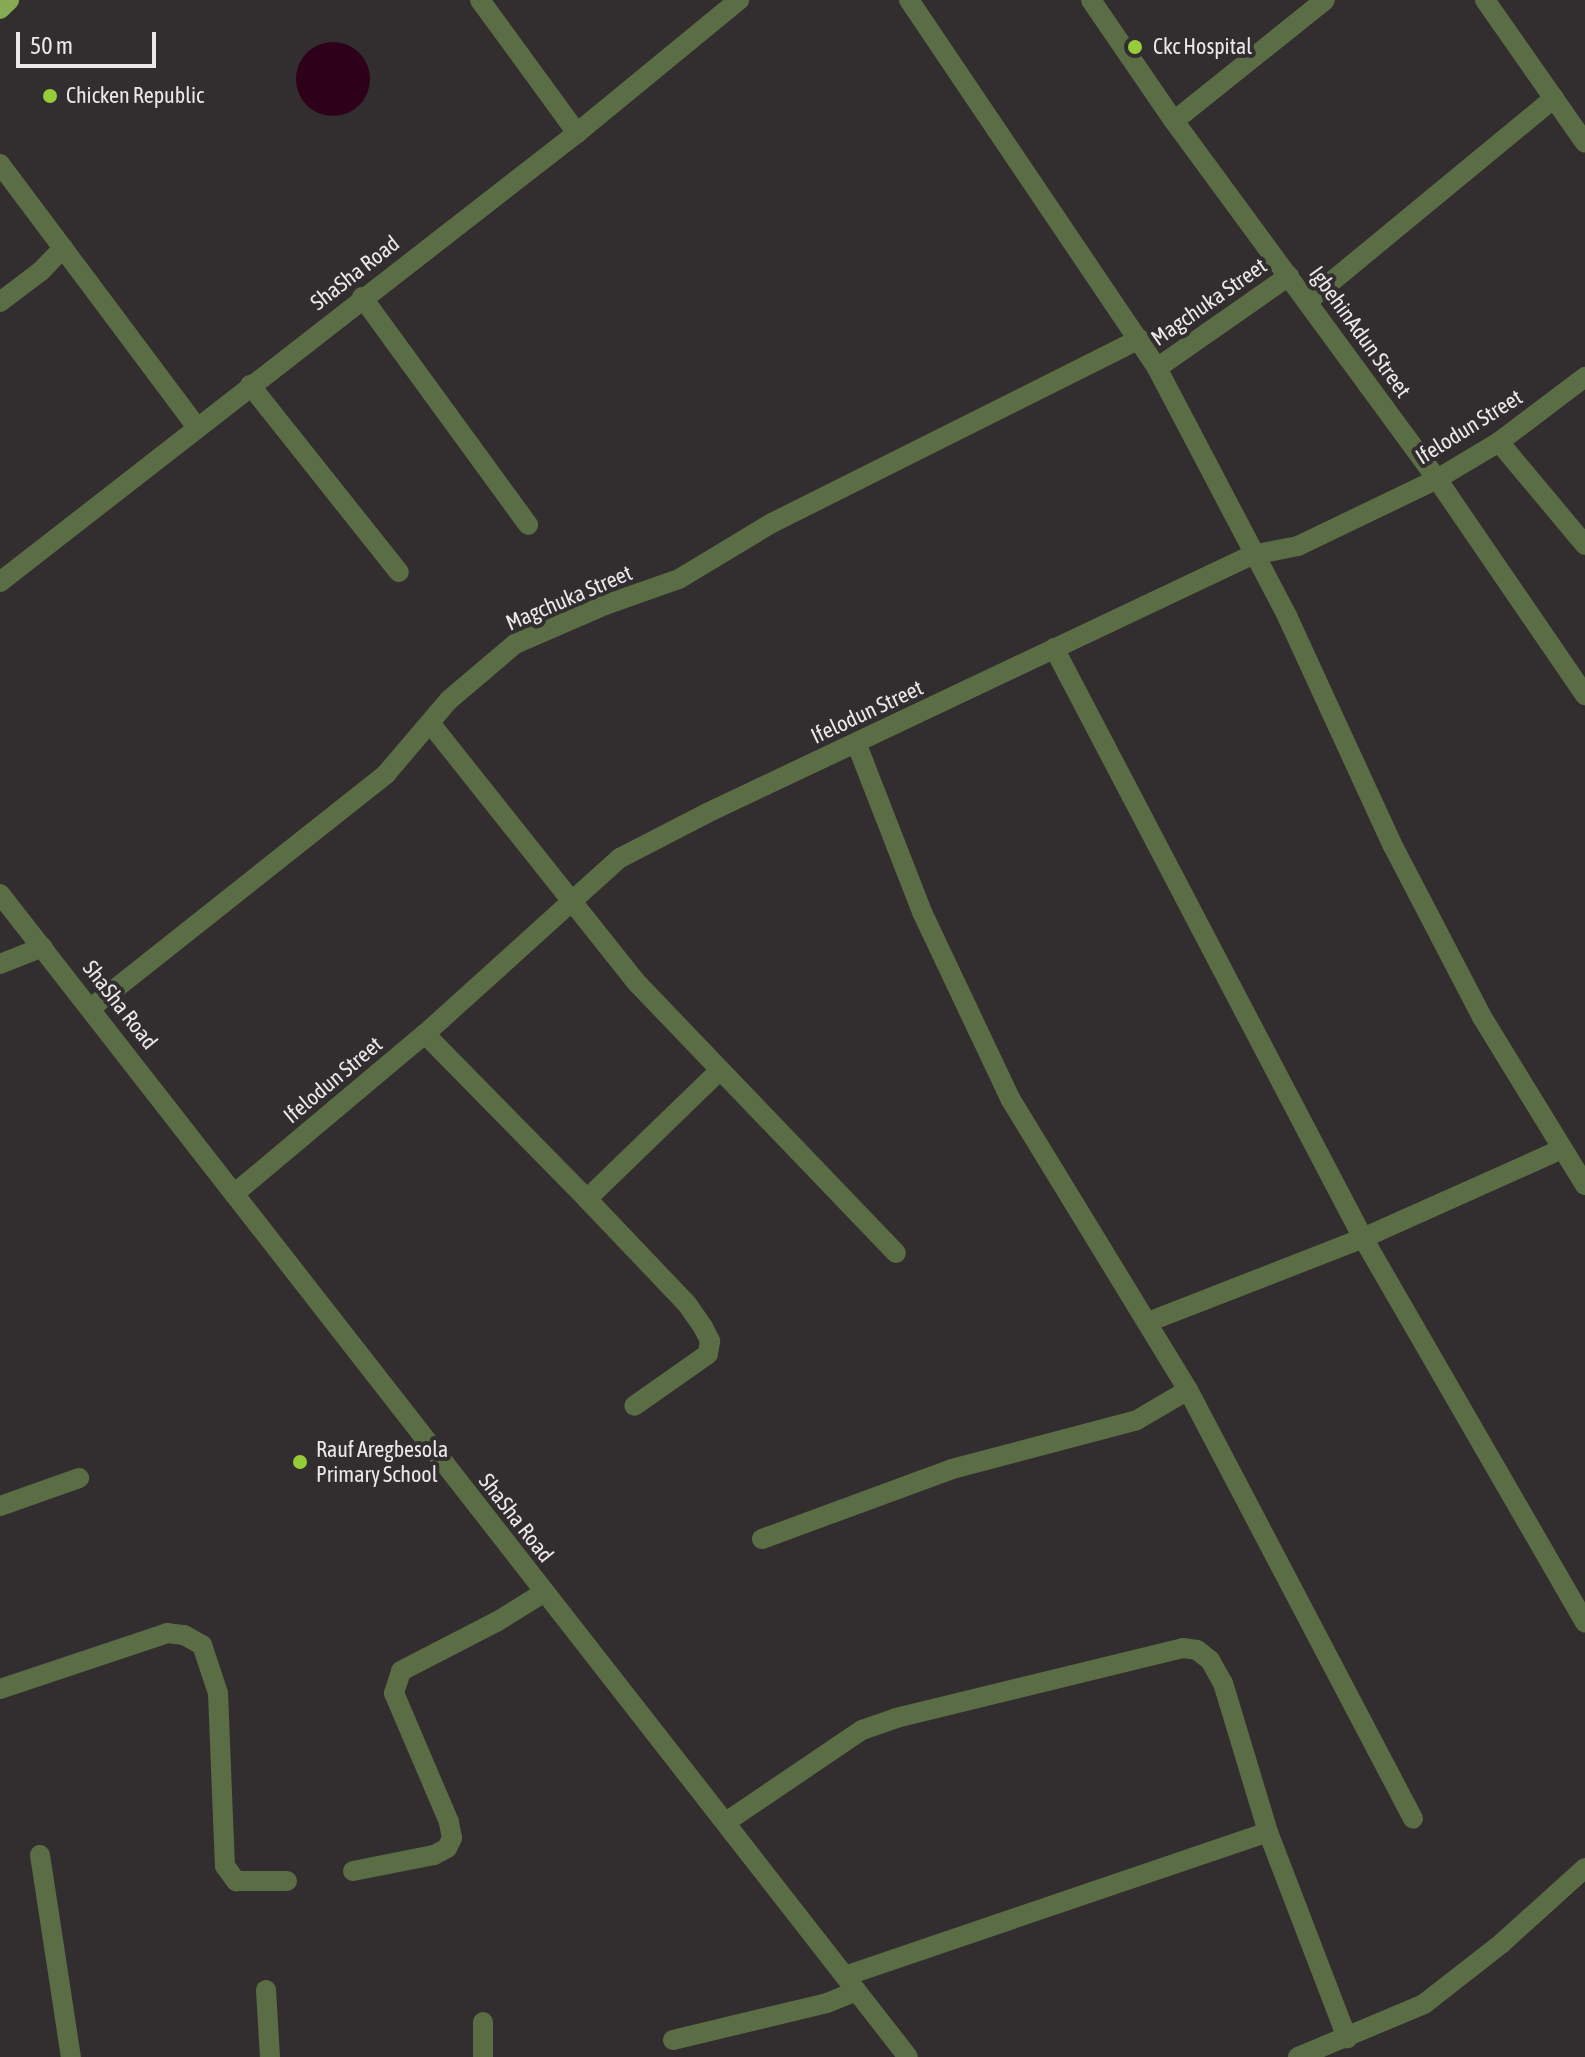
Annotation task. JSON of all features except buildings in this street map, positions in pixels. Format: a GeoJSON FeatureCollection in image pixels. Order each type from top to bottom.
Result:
{"type":"FeatureCollection","features":[{"type":"Feature","properties":{"kind":"main road"},"geometry":{"type":"LineString","coordinates":[[0,9],[9,0]]}},
{"type":"Feature","properties":{"kind":"street"},"geometry":{"type":"LineString","coordinates":[[480,0],[577,133]]}},
{"type":"Feature","properties":{"kind":"street","name":"ShaSha Road"},"geometry":{"type":"LineString","coordinates":[[0,582],[362,297],[577,133],[739,0]]}},
{"type":"Feature","properties":{"kind":"street"},"geometry":{"type":"LineString","coordinates":[[909,0],[1157,368],[1209,463],[1252,555],[1288,618],[1393,846],[1475,1004],[1585,1185]]}},
{"type":"Feature","properties":{"kind":"street","name":"IgbehinAdun Street"},"geometry":{"type":"LineString","coordinates":[[1091,0],[1174,121],[1437,479],[1585,695]]}},
{"type":"Feature","properties":{"kind":"street"},"geometry":{"type":"LineString","coordinates":[[1174,121],[1325,0]]}},
{"type":"Feature","properties":{"kind":"street"},"geometry":{"type":"LineString","coordinates":[[1485,0],[1585,143]]}},
{"type":"Feature","properties":{"kind":"street"},"geometry":{"type":"LineString","coordinates":[[1308,301],[1554,98]]}},
{"type":"Feature","properties":{"kind":"street"},"geometry":{"type":"LineString","coordinates":[[0,164],[197,427]]}},
{"type":"Feature","properties":{"kind":"street"},"geometry":{"type":"LineString","coordinates":[[0,302],[41,271],[63,248]]}},
{"type":"Feature","properties":{"kind":"street","name":"Magchuka Street"},"geometry":{"type":"LineString","coordinates":[[1157,368],[1289,276]]}},
{"type":"Feature","properties":{"kind":"street"},"geometry":{"type":"LineString","coordinates":[[362,297],[528,525]]}},
{"type":"Feature","properties":{"kind":"street","name":"Magchuka Street"},"geometry":{"type":"LineString","coordinates":[[91,1008],[386,774],[449,700],[515,644],[605,605],[679,579],[772,523],[1140,339]]}},
{"type":"Feature","properties":{"kind":"street","name":"Ifelodun Street"},"geometry":{"type":"LineString","coordinates":[[234,1194],[425,1034],[620,858],[1252,555],[1298,546],[1437,479],[1499,442],[1585,377]]}},
{"type":"Feature","properties":{"kind":"street"},"geometry":{"type":"LineString","coordinates":[[250,385],[399,572]]}},
{"type":"Feature","properties":{"kind":"street"},"geometry":{"type":"LineString","coordinates":[[1499,442],[1585,545]]}},
{"type":"Feature","properties":{"kind":"street"},"geometry":{"type":"LineString","coordinates":[[1054,648],[1363,1238],[1585,1623]]}},
{"type":"Feature","properties":{"kind":"street"},"geometry":{"type":"LineString","coordinates":[[430,723],[637,983],[718,1072],[896,1253]]}},
{"type":"Feature","properties":{"kind":"street"},"geometry":{"type":"LineString","coordinates":[[857,745],[922,912],[1011,1100],[1071,1203],[1188,1390],[1413,1818]]}},
{"type":"Feature","properties":{"kind":"street","name":"ShaSha Road"},"geometry":{"type":"LineString","coordinates":[[0,894],[908,2057]]}},
{"type":"Feature","properties":{"kind":"street"},"geometry":{"type":"LineString","coordinates":[[0,964],[43,947]]}},
{"type":"Feature","properties":{"kind":"street"},"geometry":{"type":"LineString","coordinates":[[425,1034],[687,1304],[710,1341],[708,1354],[634,1406]]}},
{"type":"Feature","properties":{"kind":"street"},"geometry":{"type":"LineString","coordinates":[[587,1199],[718,1072]]}},
{"type":"Feature","properties":{"kind":"street"},"geometry":{"type":"LineString","coordinates":[[1148,1322],[1363,1238],[1562,1149]]}},
{"type":"Feature","properties":{"kind":"street"},"geometry":{"type":"LineString","coordinates":[[762,1539],[952,1469],[1137,1420],[1188,1390]]}},
{"type":"Feature","properties":{"kind":"street"},"geometry":{"type":"LineString","coordinates":[[0,1506],[79,1478]]}},
{"type":"Feature","properties":{"kind":"street"},"geometry":{"type":"LineString","coordinates":[[353,1871],[434,1855],[447,1848],[452,1838],[449,1822],[394,1693],[401,1671],[498,1621],[543,1593]]}},
{"type":"Feature","properties":{"kind":"street"},"geometry":{"type":"LineString","coordinates":[[0,1689],[167,1633],[184,1635],[202,1645],[218,1693],[225,1866],[236,1881],[287,1881]]}},
{"type":"Feature","properties":{"kind":"street"},"geometry":{"type":"LineString","coordinates":[[726,1822],[862,1730],[896,1718],[1183,1648],[1197,1650],[1210,1660],[1223,1683],[1268,1832],[1347,2038]]}},
{"type":"Feature","properties":{"kind":"street"},"geometry":{"type":"LineString","coordinates":[[673,2040],[827,2003],[851,1984],[1268,1832]]}},
{"type":"Feature","properties":{"kind":"street"},"geometry":{"type":"LineString","coordinates":[[40,1855],[71,2057]]}},
{"type":"Feature","properties":{"kind":"street"},"geometry":{"type":"LineString","coordinates":[[1298,2057],[1424,2004],[1502,1943],[1585,1868]]}},
{"type":"Feature","properties":{"kind":"street"},"geometry":{"type":"LineString","coordinates":[[266,1990],[270,2057]]}},
{"type":"Feature","properties":{"kind":"street"},"geometry":{"type":"LineString","coordinates":[[483,2022],[483,2057]]}},
{"type":"Feature","properties":{"kind":"shaded area"},"geometry":{"type":"Polygon","coordinates":[[[333,42],[354,48],[364,58],[370,79],[364,100],[354,110],[333,116],[312,110],[302,100],[296,79],[302,58],[312,48],[333,42]]]}},
{"type":"Feature","properties":{"kind":"place","name":"Ckc Hospital"},"geometry":{"type":"Point","coordinates":[1135,47]}},
{"type":"Feature","properties":{"kind":"place","name":"Chicken Republic"},"geometry":{"type":"Point","coordinates":[50,96]}},
{"type":"Feature","properties":{"kind":"place","name":"Rauf Aregbesola Primary School"},"geometry":{"type":"Point","coordinates":[300,1462]}}]}
